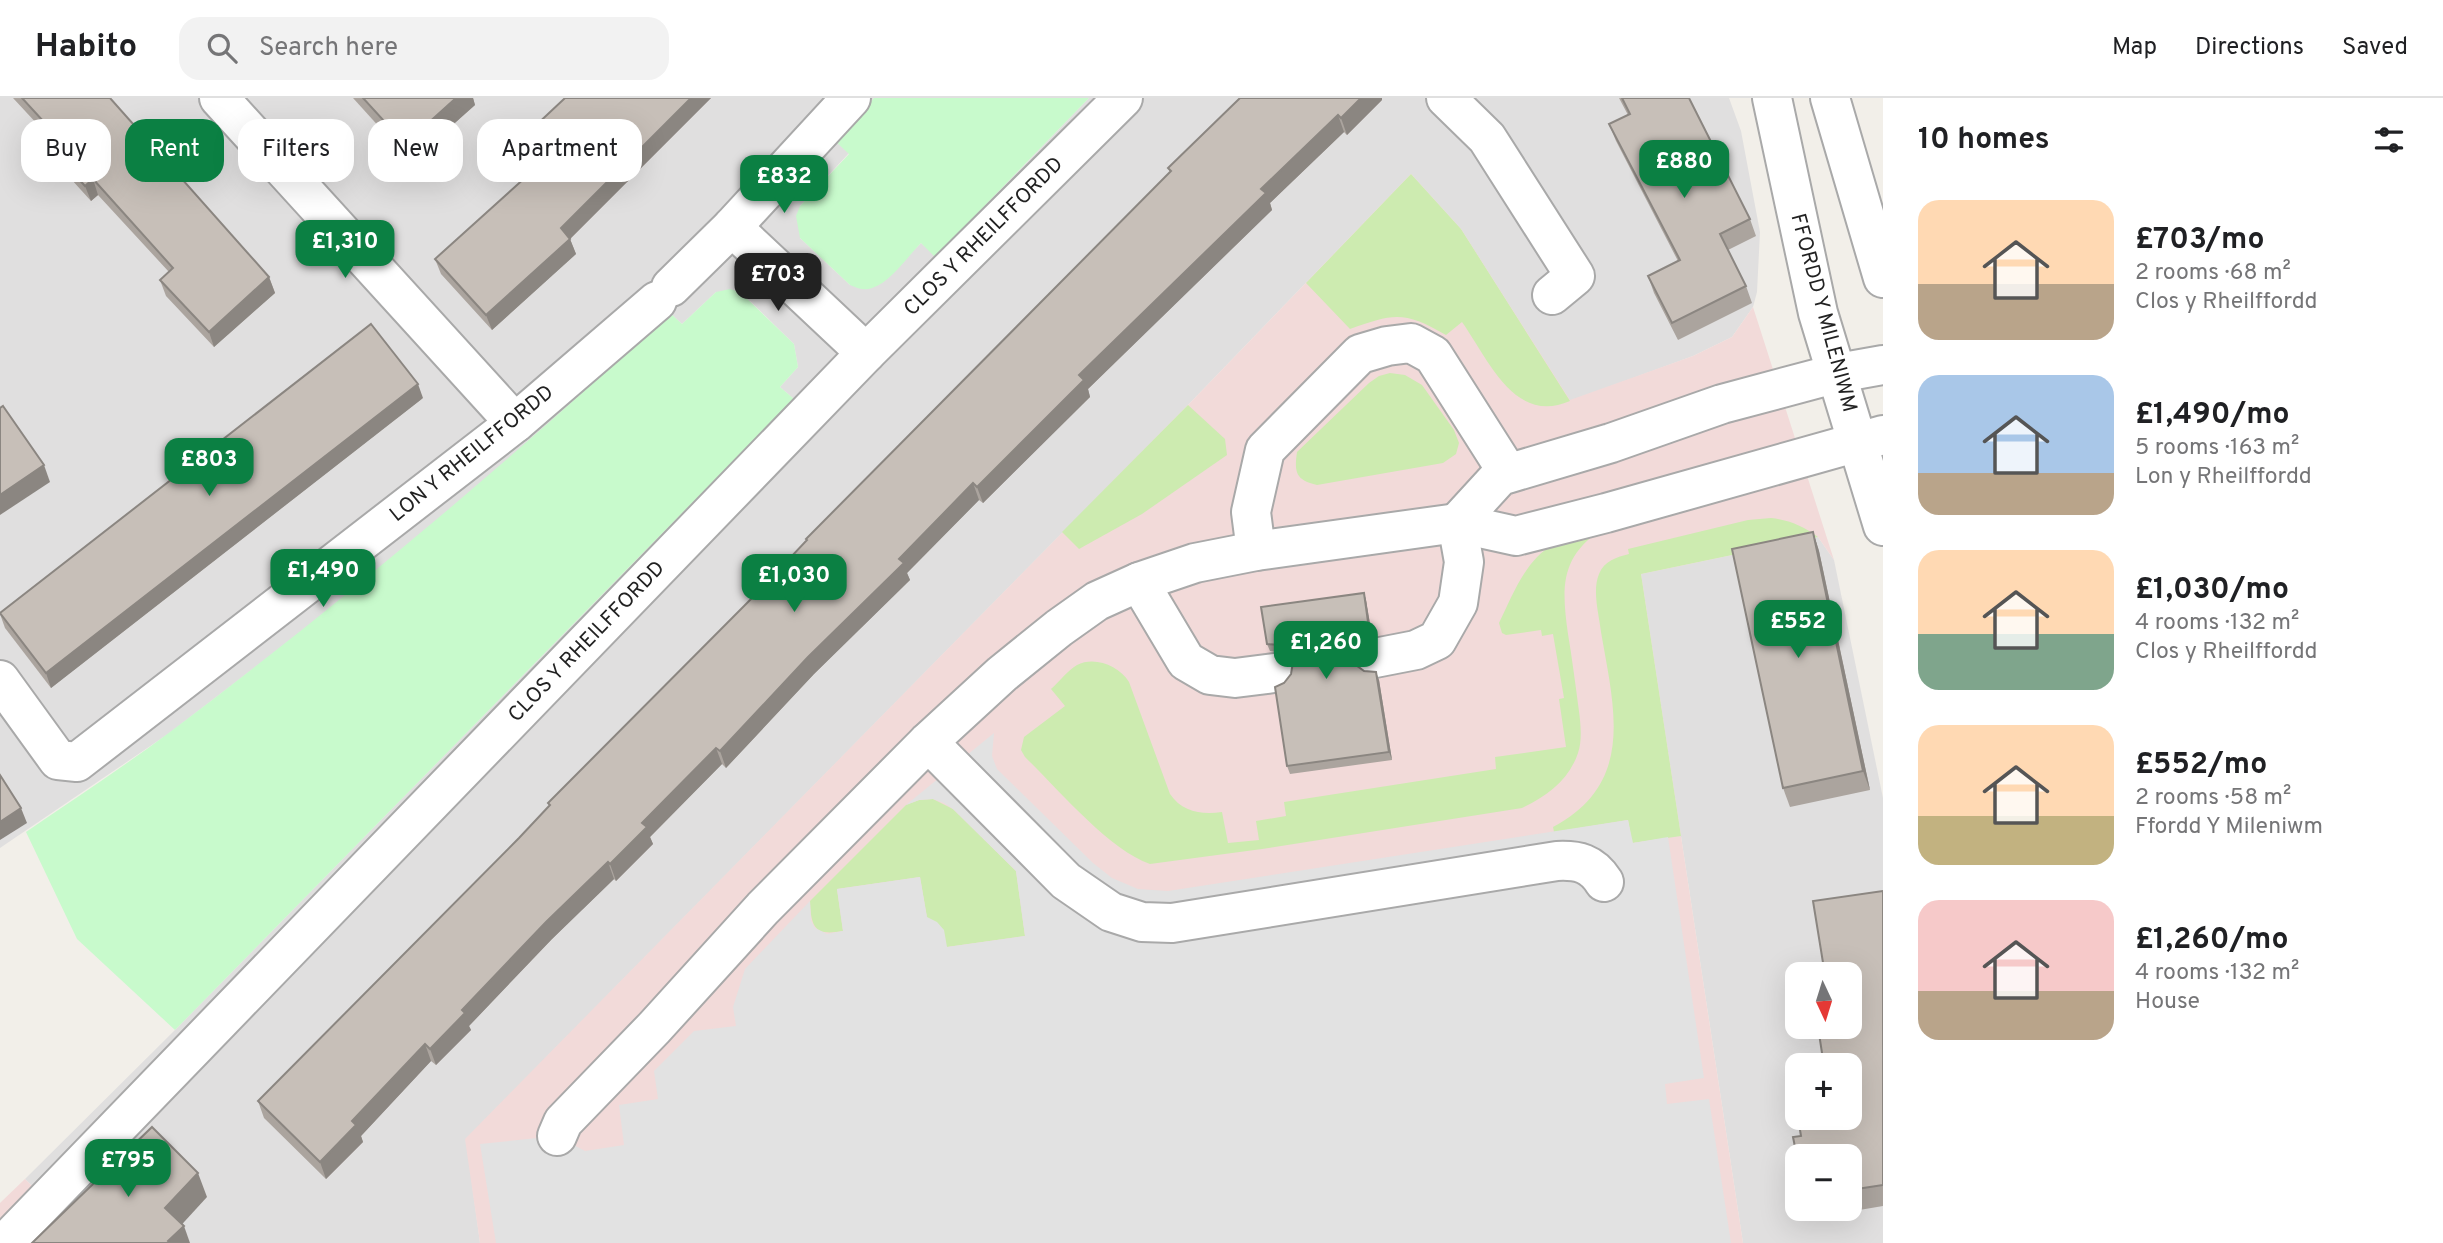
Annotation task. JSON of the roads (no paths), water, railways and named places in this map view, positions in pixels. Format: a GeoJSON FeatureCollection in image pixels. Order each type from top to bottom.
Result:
{"type":"FeatureCollection","features":[{"type":"Feature","properties":{"kind":"street"},"geometry":{"type":"LineString","coordinates":[[219,98],[515,423]]}},
{"type":"Feature","properties":{"kind":"street","name":"LON Y RHEILFFORDD"},"geometry":{"type":"LineString","coordinates":[[0,680],[58,760],[77,762],[515,423],[664,294],[732,227],[851,98]]}},
{"type":"Feature","properties":{"kind":"street","name":"CLOS Y RHEILFFORDD"},"geometry":{"type":"LineString","coordinates":[[5,1243],[866,353],[1123,98]]}},
{"type":"Feature","properties":{"kind":"street"},"geometry":{"type":"LineString","coordinates":[[1446,98],[1487,138],[1575,276],[1552,295]]}},
{"type":"Feature","properties":{"kind":"street","name":"FFORDD Y MILENIWM"},"geometry":{"type":"LineString","coordinates":[[1772,98],[1818,313],[1838,373],[1870,439],[1883,526]]}},
{"type":"Feature","properties":{"kind":"street"},"geometry":{"type":"LineString","coordinates":[[1830,98],[1883,278]]}},
{"type":"Feature","properties":{"kind":"street"},"geometry":{"type":"LineString","coordinates":[[732,227],[866,353]]}},
{"type":"Feature","properties":{"kind":"street"},"geometry":{"type":"LineString","coordinates":[[1256,551],[1251,512],[1265,450],[1360,354],[1387,346],[1411,343],[1433,355],[1508,473]]}},
{"type":"Feature","properties":{"kind":"street"},"geometry":{"type":"LineString","coordinates":[[1457,523],[1500,476],[1508,473],[1611,443],[1722,404],[1838,373],[1883,365]]}},
{"type":"Feature","properties":{"kind":"street"},"geometry":{"type":"LineString","coordinates":[[557,1136],[563,1122],[654,1028],[763,908],[928,742],[1003,674],[1097,601],[1139,582],[1195,563],[1256,551],[1457,523],[1516,536],[1870,439]]}},
{"type":"Feature","properties":{"kind":"street"},"geometry":{"type":"LineString","coordinates":[[1375,658],[1416,650],[1437,640],[1458,603],[1464,562],[1457,523]]}},
{"type":"Feature","properties":{"kind":"street"},"geometry":{"type":"LineString","coordinates":[[1139,582],[1186,661],[1210,675],[1235,678],[1274,673]]}},
{"type":"Feature","properties":{"kind":"street"},"geometry":{"type":"LineString","coordinates":[[928,742],[1066,881],[1111,912],[1142,922],[1172,923],[1557,861],[1575,860],[1586,864],[1597,871],[1604,883]]}}]}
